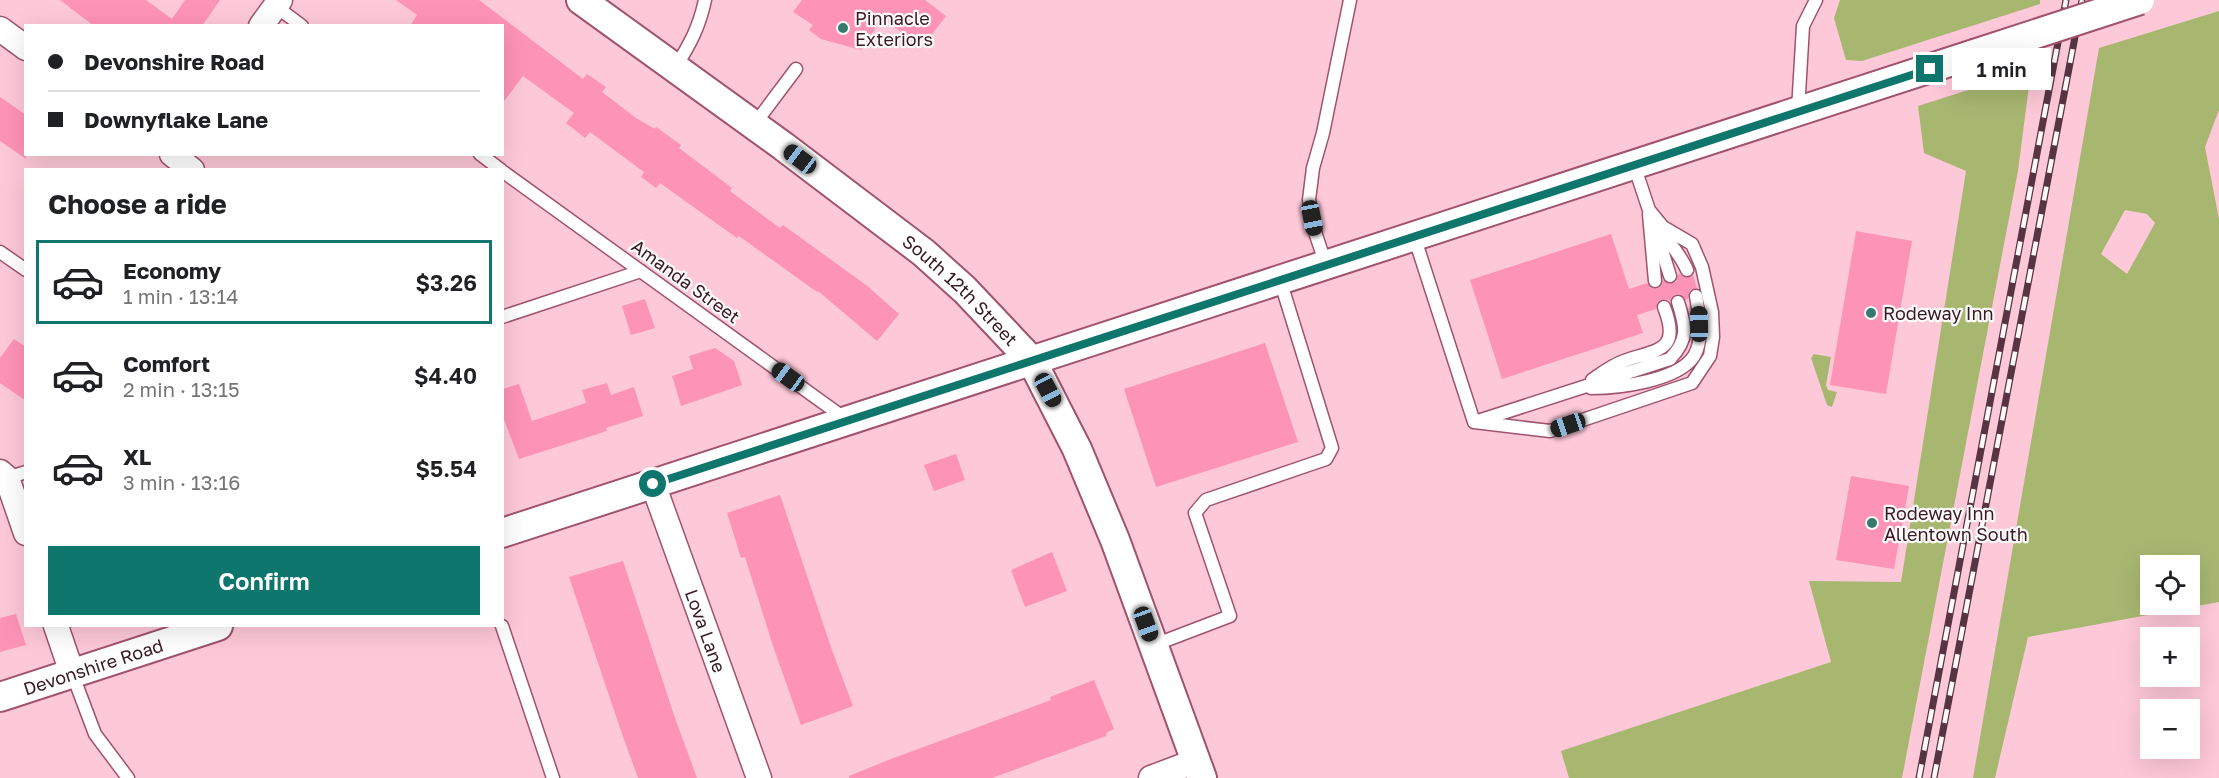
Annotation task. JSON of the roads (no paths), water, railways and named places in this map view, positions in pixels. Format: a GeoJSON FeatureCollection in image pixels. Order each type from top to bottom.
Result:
{"type":"FeatureCollection","features":[{"type":"Feature","properties":{"kind":"street","name":"South 12th Street"},"geometry":{"type":"LineString","coordinates":[[581,0],[754,125],[924,253],[965,290],[1032,361],[1077,449],[1115,540],[1199,769]]}},
{"type":"Feature","properties":{"kind":"street"},"geometry":{"type":"LineString","coordinates":[[504,532],[2140,0]]}},
{"type":"Feature","properties":{"kind":"street"},"geometry":{"type":"LineString","coordinates":[[0,29],[24,47]]}},
{"type":"Feature","properties":{"kind":"street"},"geometry":{"type":"LineString","coordinates":[[174,156],[190,168]]}},
{"type":"Feature","properties":{"kind":"street"},"geometry":{"type":"LineString","coordinates":[[8,476],[24,527]]}},
{"type":"Feature","properties":{"kind":"street","name":"Lova Lane"},"geometry":{"type":"LineString","coordinates":[[653,484],[759,778]]}},
{"type":"Feature","properties":{"kind":"street"},"geometry":{"type":"LineString","coordinates":[[56,627],[72,673]]}},
{"type":"Feature","properties":{"kind":"street","name":"Devonshire Road"},"geometry":{"type":"LineString","coordinates":[[0,697],[215,627]]}},
{"type":"Feature","properties":{"kind":"street"},"geometry":{"type":"LineString","coordinates":[[1151,778],[1199,769]]}},
{"type":"Feature","properties":{"kind":"lane"},"geometry":{"type":"LineString","coordinates":[[675,68],[700,23],[705,0]]}},
{"type":"Feature","properties":{"kind":"lane"},"geometry":{"type":"LineString","coordinates":[[1326,265],[1316,235],[1309,200],[1313,168],[1323,133],[1350,0]]}},
{"type":"Feature","properties":{"kind":"lane"},"geometry":{"type":"LineString","coordinates":[[1798,112],[1803,26],[1816,0]]}},
{"type":"Feature","properties":{"kind":"lane"},"geometry":{"type":"LineString","coordinates":[[271,8],[299,24]]}},
{"type":"Feature","properties":{"kind":"lane"},"geometry":{"type":"LineString","coordinates":[[754,125],[796,69]]}},
{"type":"Feature","properties":{"kind":"lane","name":"Amanda Street"},"geometry":{"type":"LineString","coordinates":[[483,156],[499,168]]}},
{"type":"Feature","properties":{"kind":"lane"},"geometry":{"type":"LineString","coordinates":[[1634,165],[1670,276]]}},
{"type":"Feature","properties":{"kind":"lane","name":"Amanda Street"},"geometry":{"type":"LineString","coordinates":[[504,171],[848,421]]}},
{"type":"Feature","properties":{"kind":"lane"},"geometry":{"type":"LineString","coordinates":[[1649,210],[1687,270]]}},
{"type":"Feature","properties":{"kind":"lane"},"geometry":{"type":"LineString","coordinates":[[1649,210],[1655,281]]}},
{"type":"Feature","properties":{"kind":"lane"},"geometry":{"type":"LineString","coordinates":[[1474,422],[1550,431],[1692,383],[1710,356],[1713,337],[1708,289],[1692,244],[1664,227],[1649,210]]}},
{"type":"Feature","properties":{"kind":"lane"},"geometry":{"type":"LineString","coordinates":[[1414,236],[1474,422]]}},
{"type":"Feature","properties":{"kind":"lane"},"geometry":{"type":"LineString","coordinates":[[0,252],[24,269]]}},
{"type":"Feature","properties":{"kind":"lane"},"geometry":{"type":"LineString","coordinates":[[504,316],[640,271]]}},
{"type":"Feature","properties":{"kind":"lane"},"geometry":{"type":"LineString","coordinates":[[1154,645],[1230,616],[1195,513],[1206,500],[1326,459],[1332,448],[1280,280]]}},
{"type":"Feature","properties":{"kind":"lane"},"geometry":{"type":"LineString","coordinates":[[1581,387],[1629,386],[1684,366],[1695,355],[1699,342],[1699,312],[1696,296]]}},
{"type":"Feature","properties":{"kind":"lane"},"geometry":{"type":"LineString","coordinates":[[1474,422],[1670,359],[1680,349],[1685,333],[1678,302]]}},
{"type":"Feature","properties":{"kind":"lane"},"geometry":{"type":"LineString","coordinates":[[1581,387],[1608,369],[1658,350],[1668,341],[1671,330],[1664,307]]}},
{"type":"Feature","properties":{"kind":"lane"},"geometry":{"type":"LineString","coordinates":[[502,627],[553,778]]}},
{"type":"Feature","properties":{"kind":"lane"},"geometry":{"type":"LineString","coordinates":[[72,673],[95,734],[128,778]]}},
{"type":"Feature","properties":{"kind":"railway"},"geometry":{"type":"LineString","coordinates":[[1919,778],[2066,0]]}},
{"type":"Feature","properties":{"kind":"railway"},"geometry":{"type":"LineString","coordinates":[[1934,778],[2082,0]]}},
{"type":"Feature","properties":{"kind":"place","name":"Pinnacle Exteriors"},"geometry":{"type":"Point","coordinates":[843,28]}},
{"type":"Feature","properties":{"kind":"place","name":"Rodeway Inn"},"geometry":{"type":"Point","coordinates":[1871,313]}},
{"type":"Feature","properties":{"kind":"place","name":"Rodeway Inn Allentown South"},"geometry":{"type":"Point","coordinates":[1872,523]}}]}
